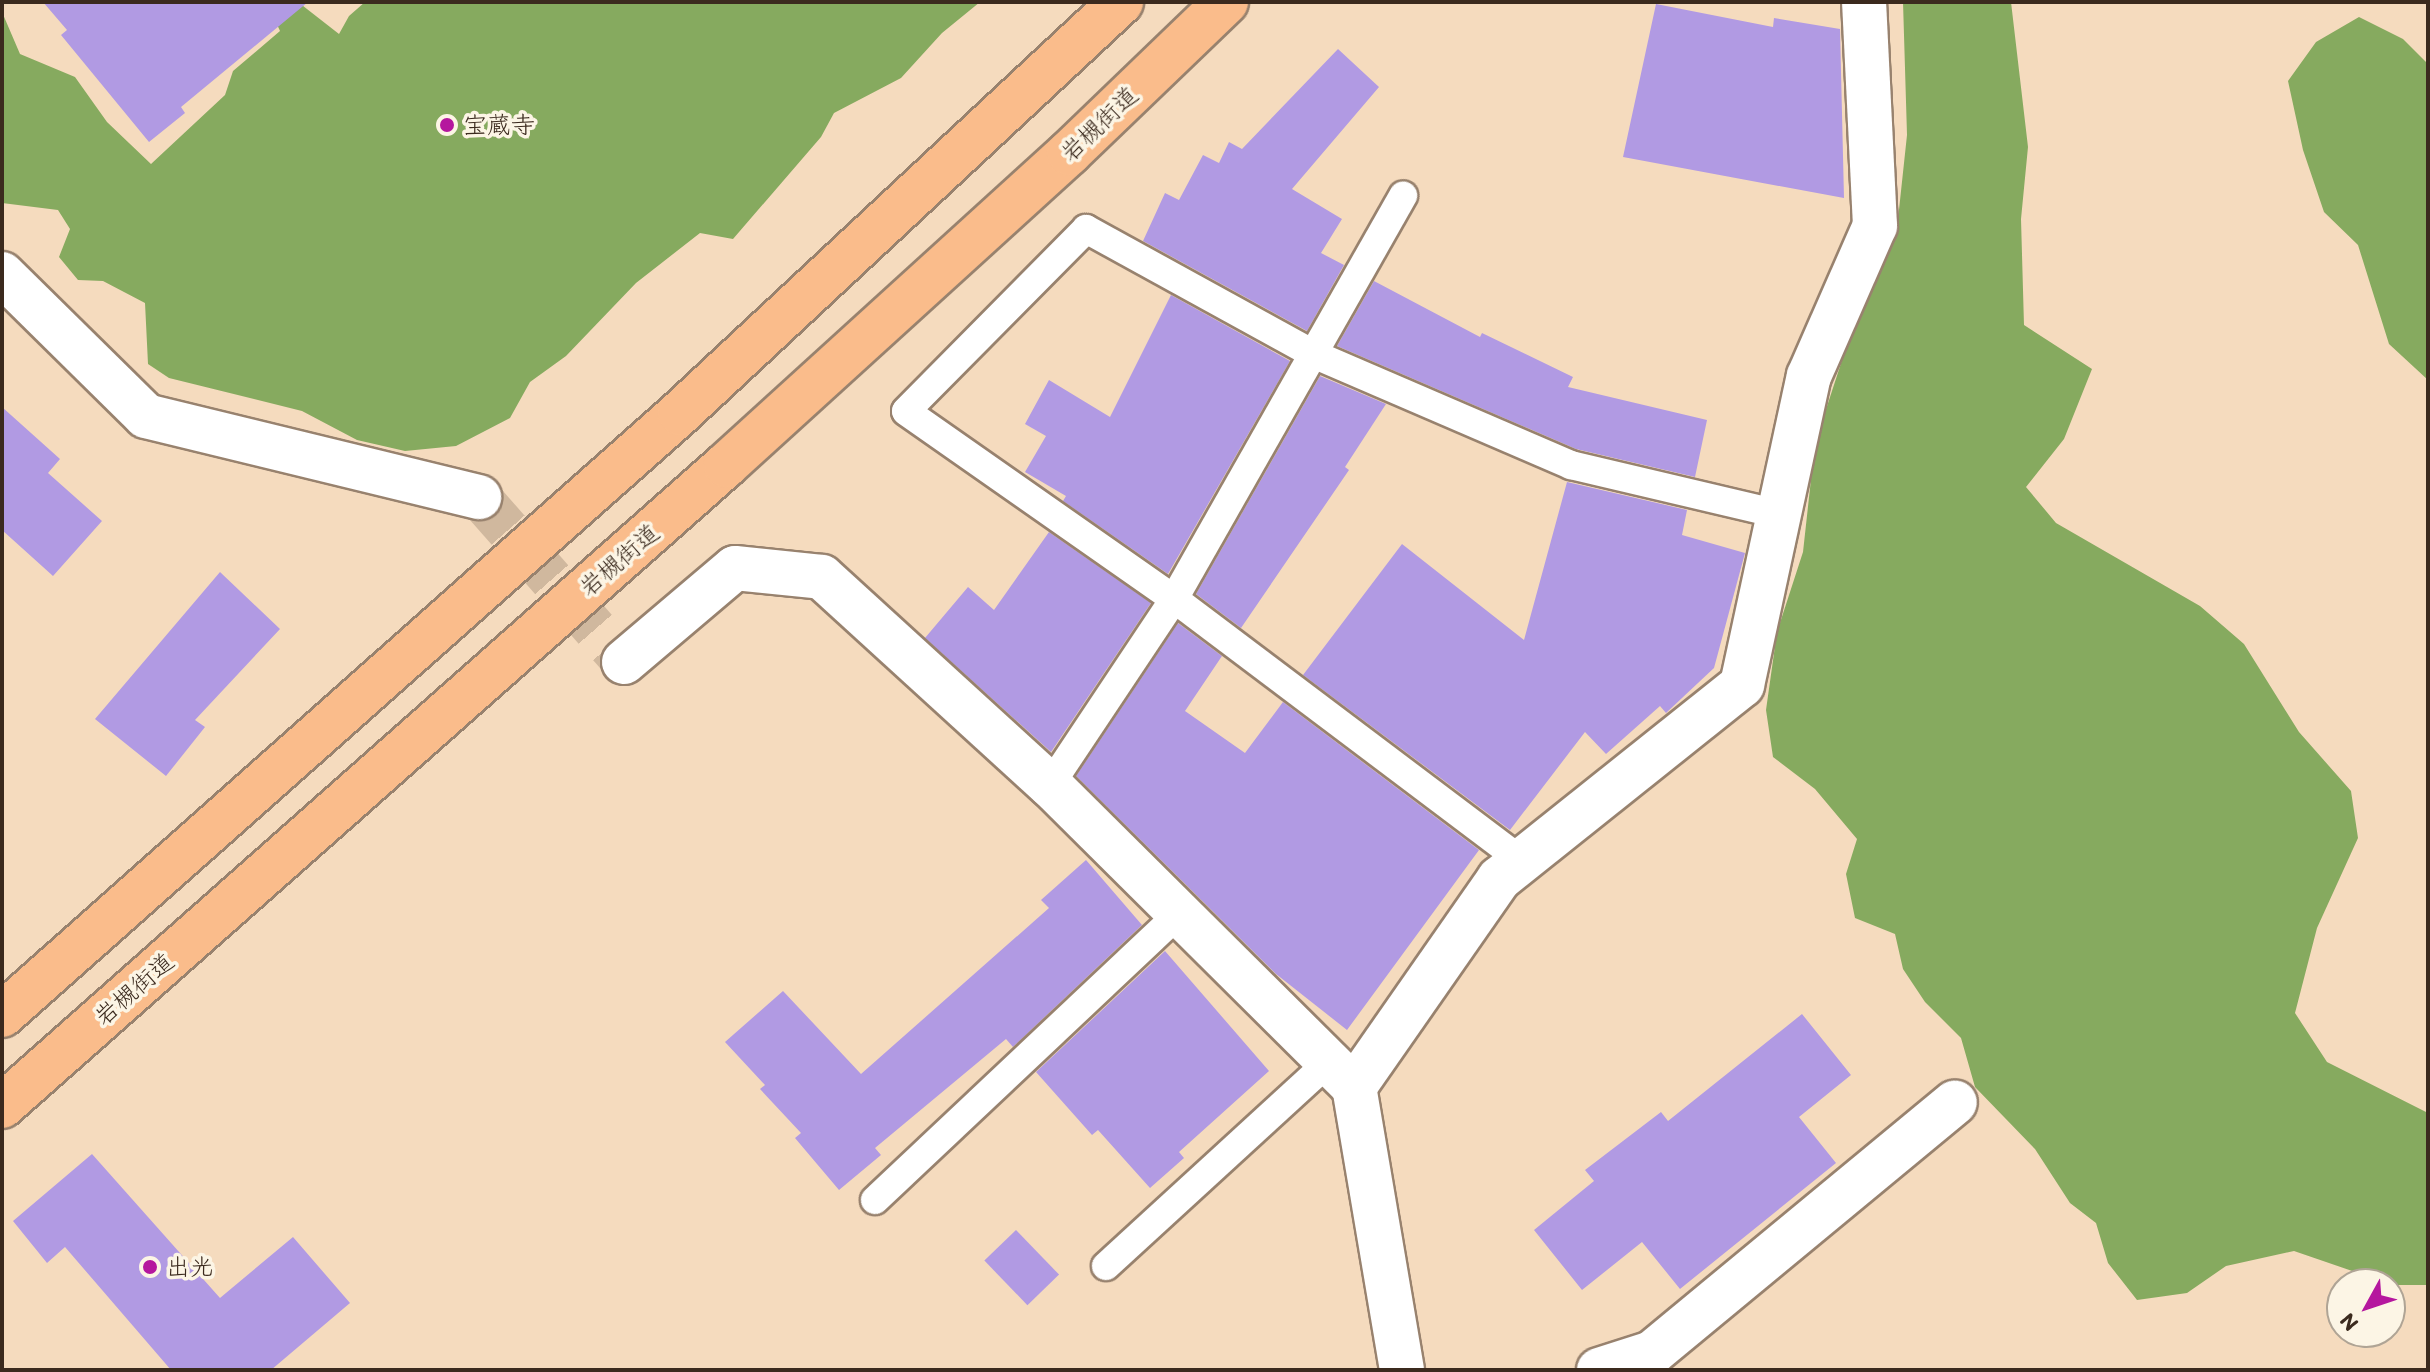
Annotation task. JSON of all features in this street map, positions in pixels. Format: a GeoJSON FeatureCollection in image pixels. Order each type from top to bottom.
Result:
{"type":"FeatureCollection","features":[{"type":"Feature","properties":{"kind":"highway"},"geometry":{"type":"LineString","coordinates":[[2,1015],[680,413],[1121,2]]}},
{"type":"Feature","properties":{"kind":"highway","name":"岩槻街道"},"geometry":{"type":"LineString","coordinates":[[2,1106],[726,465],[1069,153],[1226,2]]}},
{"type":"Feature","properties":{"kind":"street"},"geometry":{"type":"LineString","coordinates":[[1342,1074],[1499,879],[1742,685],[1809,376],[1875,226],[1864,2]]}},
{"type":"Feature","properties":{"kind":"street"},"geometry":{"type":"LineString","coordinates":[[2,274],[146,416],[479,497]]}},
{"type":"Feature","properties":{"kind":"street"},"geometry":{"type":"LineString","coordinates":[[624,662],[735,568],[822,577],[1050,785],[1342,1074],[1402,1370]]}},
{"type":"Feature","properties":{"kind":"street"},"geometry":{"type":"LineString","coordinates":[[1599,1370],[1652,1353],[1955,1102]]}},
{"type":"Feature","properties":{"kind":"lane"},"geometry":{"type":"LineString","coordinates":[[1050,785],[1174,599],[1403,196]]}},
{"type":"Feature","properties":{"kind":"lane"},"geometry":{"type":"LineString","coordinates":[[1522,861],[1174,599],[906,411],[1086,229],[1313,354],[1571,465],[1779,514]]}},
{"type":"Feature","properties":{"kind":"lane"},"geometry":{"type":"LineString","coordinates":[[875,1200],[1181,912]]}},
{"type":"Feature","properties":{"kind":"lane"},"geometry":{"type":"LineString","coordinates":[[1106,1266],[1342,1074]]}},
{"type":"Feature","properties":{"kind":"green space","name":"宝蔵寺"},"geometry":{"type":"Polygon","coordinates":[[[298,2],[339,34],[349,16],[365,2],[980,2],[942,33],[901,78],[834,113],[821,137],[733,239],[700,233],[636,283],[566,356],[530,382],[510,418],[456,446],[405,451],[357,440],[302,411],[169,378],[148,364],[145,303],[103,281],[78,280],[59,257],[70,229],[58,210],[2,203],[2,12],[20,54],[75,77],[107,122],[151,164],[225,95],[233,71],[280,31],[270,9],[298,2]]]}},
{"type":"Feature","properties":{"kind":"green space"},"geometry":{"type":"Polygon","coordinates":[[[1903,2],[2011,2],[2028,147],[2021,219],[2024,325],[2092,369],[2064,439],[2026,487],[2056,523],[2200,606],[2244,644],[2299,732],[2351,791],[2358,838],[2317,928],[2295,1013],[2327,1062],[2428,1113],[2428,1285],[2406,1285],[2406,1268],[2344,1268],[2294,1251],[2226,1266],[2187,1293],[2137,1300],[2108,1263],[2096,1223],[2070,1203],[2035,1149],[1975,1087],[1961,1038],[1925,1002],[1903,969],[1895,934],[1855,918],[1846,874],[1857,839],[1815,789],[1773,757],[1766,710],[1777,632],[1803,552],[1815,443],[1863,296],[1898,219],[1907,135],[1903,2]]]}},
{"type":"Feature","properties":{"kind":"green space"},"geometry":{"type":"Polygon","coordinates":[[[2359,17],[2403,39],[2428,64],[2428,380],[2389,344],[2358,245],[2324,212],[2303,150],[2288,81],[2316,42],[2359,17]]]}},
{"type":"Feature","properties":{"kind":"building"},"geometry":{"type":"Polygon","coordinates":[[[43,2],[308,2],[181,107],[185,113],[149,142],[61,35],[67,30],[43,2]]]}},
{"type":"Feature","properties":{"kind":"building"},"geometry":{"type":"Polygon","coordinates":[[[1656,4],[1773,27],[1774,18],[1840,29],[1844,198],[1623,157],[1656,4]]]}},
{"type":"Feature","properties":{"kind":"building"},"geometry":{"type":"Polygon","coordinates":[[[1338,49],[1379,87],[1292,189],[1342,219],[1321,253],[1344,265],[1307,331],[1143,241],[1165,193],[1179,200],[1203,155],[1219,163],[1229,142],[1242,149],[1338,49]]]}},
{"type":"Feature","properties":{"kind":"building"},"geometry":{"type":"Polygon","coordinates":[[[1374,281],[1480,337],[1482,333],[1573,377],[1568,387],[1707,420],[1695,477],[1576,449],[1337,346],[1374,281]]]}},
{"type":"Feature","properties":{"kind":"building"},"geometry":{"type":"Polygon","coordinates":[[[1171,295],[1290,361],[1168,574],[1063,501],[1066,496],[1025,472],[1046,436],[1025,424],[1049,380],[1110,417],[1171,295]]]}},
{"type":"Feature","properties":{"kind":"building"},"geometry":{"type":"Polygon","coordinates":[[[1320,376],[1386,404],[1345,467],[1349,470],[1241,628],[1196,594],[1320,376]]]}},
{"type":"Feature","properties":{"kind":"building"},"geometry":{"type":"Polygon","coordinates":[[[2,407],[60,459],[48,473],[102,521],[53,576],[2,530],[2,407]]]}},
{"type":"Feature","properties":{"kind":"building"},"geometry":{"type":"Polygon","coordinates":[[[1567,482],[1687,510],[1682,535],[1745,553],[1714,668],[1666,713],[1660,706],[1606,754],[1585,732],[1510,830],[1303,675],[1402,544],[1524,640],[1567,482]]]}},
{"type":"Feature","properties":{"kind":"building"},"geometry":{"type":"Polygon","coordinates":[[[1049,532],[1151,603],[1051,752],[925,638],[968,587],[994,610],[1049,532]]]}},
{"type":"Feature","properties":{"kind":"building"},"geometry":{"type":"Polygon","coordinates":[[[220,572],[280,629],[195,720],[205,727],[166,776],[95,719],[220,572]]]}},
{"type":"Feature","properties":{"kind":"building"},"geometry":{"type":"Polygon","coordinates":[[[1178,623],[1222,656],[1185,711],[1245,753],[1283,702],[1479,850],[1347,1030],[1276,974],[1076,776],[1178,623]]]}},
{"type":"Feature","properties":{"kind":"building"},"geometry":{"type":"Polygon","coordinates":[[[1086,860],[1142,925],[1013,1047],[1006,1039],[875,1148],[881,1155],[839,1190],[795,1138],[801,1133],[760,1089],[765,1085],[725,1042],[783,991],[861,1074],[1049,908],[1041,900],[1086,860]]]}},
{"type":"Feature","properties":{"kind":"building"},"geometry":{"type":"Polygon","coordinates":[[[1165,951],[1269,1071],[1179,1152],[1184,1158],[1150,1188],[1098,1130],[1092,1135],[1036,1072],[1165,951]]]}},
{"type":"Feature","properties":{"kind":"building"},"geometry":{"type":"Polygon","coordinates":[[[1802,1014],[1851,1075],[1799,1117],[1836,1163],[1680,1289],[1642,1242],[1582,1290],[1534,1230],[1594,1181],[1585,1170],[1661,1112],[1668,1121],[1802,1014]]]}},
{"type":"Feature","properties":{"kind":"building"},"geometry":{"type":"Polygon","coordinates":[[[92,1154],[220,1298],[293,1237],[350,1303],[271,1370],[171,1370],[65,1247],[47,1263],[13,1221],[92,1154]]]}},
{"type":"Feature","properties":{"kind":"building"},"geometry":{"type":"Polygon","coordinates":[[[1016,1230],[1059,1275],[1027,1305],[984,1261],[1016,1230]]]}},
{"type":"Feature","properties":{"kind":"tunnel"},"geometry":{"type":"LineString","coordinates":[[479,497],[624,662]]}},
{"type":"Feature","properties":{"kind":"place","name":"宝蔵寺"},"geometry":{"type":"Point","coordinates":[447,125]}},
{"type":"Feature","properties":{"kind":"place","name":"出光"},"geometry":{"type":"Point","coordinates":[150,1267]}}]}
